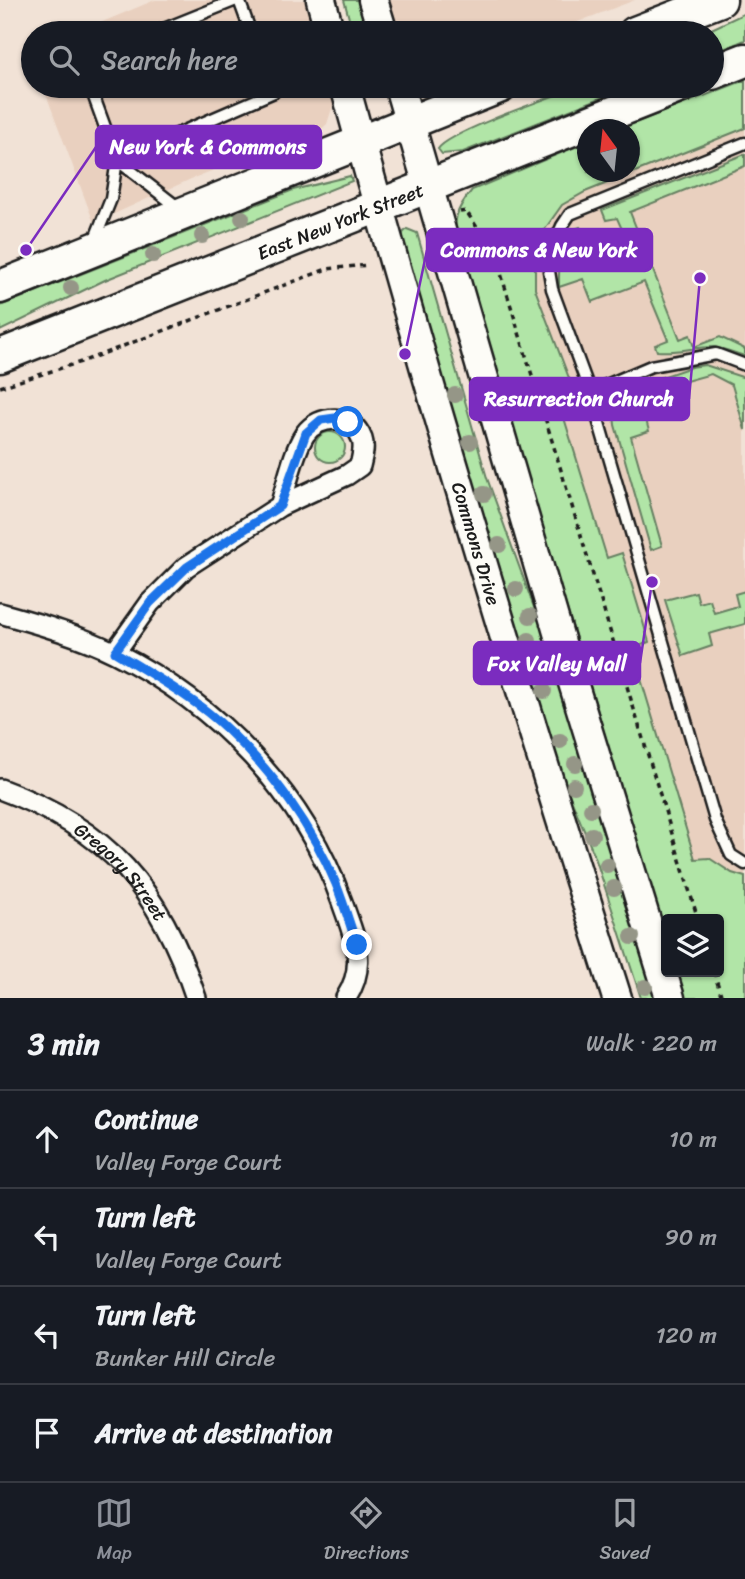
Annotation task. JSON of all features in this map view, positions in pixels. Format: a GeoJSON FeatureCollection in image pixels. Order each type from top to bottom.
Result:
{"type":"FeatureCollection","features":[{"type":"Feature","properties":{"kind":"main road"},"geometry":{"type":"LineString","coordinates":[[666,21],[720,0]]}},
{"type":"Feature","properties":{"kind":"main road"},"geometry":{"type":"LineString","coordinates":[[724,68],[745,60]]}},
{"type":"Feature","properties":{"kind":"main road"},"geometry":{"type":"LineString","coordinates":[[0,286],[470,98]]}},
{"type":"Feature","properties":{"kind":"main road","name":"East New York Street"},"geometry":{"type":"LineString","coordinates":[[0,356],[651,98]]}},
{"type":"Feature","properties":{"kind":"street"},"geometry":{"type":"LineString","coordinates":[[321,0],[327,21]]}},
{"type":"Feature","properties":{"kind":"street"},"geometry":{"type":"LineString","coordinates":[[373,0],[379,21]]}},
{"type":"Feature","properties":{"kind":"street","name":"Commons Drive"},"geometry":{"type":"LineString","coordinates":[[348,98],[377,207],[541,759],[617,998]]}},
{"type":"Feature","properties":{"kind":"street"},"geometry":{"type":"LineString","coordinates":[[402,98],[566,660],[670,998]]}},
{"type":"Feature","properties":{"kind":"street"},"geometry":{"type":"LineString","coordinates":[[115,652],[150,603],[187,567],[280,506],[347,475],[360,466],[363,453],[358,431],[348,422],[335,418],[321,420],[306,433],[280,506]]}},
{"type":"Feature","properties":{"kind":"street"},"geometry":{"type":"LineString","coordinates":[[0,613],[46,626],[115,652],[171,685],[229,730],[269,775],[307,828],[335,883],[357,945],[358,968],[353,988],[346,998]]}},
{"type":"Feature","properties":{"kind":"street","name":"Gregory Street"},"geometry":{"type":"LineString","coordinates":[[0,789],[60,815],[90,834],[141,883],[174,940],[196,998]]}},
{"type":"Feature","properties":{"kind":"lane"},"geometry":{"type":"LineString","coordinates":[[185,21],[238,0],[246,21]]}},
{"type":"Feature","properties":{"kind":"lane"},"geometry":{"type":"LineString","coordinates":[[90,251],[111,200],[117,160],[94,98]]}},
{"type":"Feature","properties":{"kind":"lane"},"geometry":{"type":"LineString","coordinates":[[117,160],[260,98]]}},
{"type":"Feature","properties":{"kind":"lane"},"geometry":{"type":"LineString","coordinates":[[745,143],[570,214],[552,249],[549,271],[552,289],[590,392],[715,820],[731,855],[745,864]]}},
{"type":"Feature","properties":{"kind":"lane"},"geometry":{"type":"LineString","coordinates":[[117,160],[184,212]]}},
{"type":"Feature","properties":{"kind":"lane"},"geometry":{"type":"LineString","coordinates":[[590,392],[651,366],[716,354],[745,365]]}},
{"type":"Feature","properties":{"kind":"path"},"geometry":{"type":"LineString","coordinates":[[466,211],[495,254],[696,914]]}},
{"type":"Feature","properties":{"kind":"path"},"geometry":{"type":"LineString","coordinates":[[0,387],[81,362],[327,269],[367,266]]}},
{"type":"Feature","properties":{"kind":"path"},"geometry":{"type":"LineString","coordinates":[[716,977],[722,998]]}},
{"type":"Feature","properties":{"kind":"shaded area"},"geometry":{"type":"Polygon","coordinates":[[[155,0],[308,0],[314,21],[105,21],[155,0]]]}},
{"type":"Feature","properties":{"kind":"shaded area"},"geometry":{"type":"Polygon","coordinates":[[[389,0],[635,0],[580,21],[393,21],[389,0]]]}},
{"type":"Feature","properties":{"kind":"shaded area"},"geometry":{"type":"Polygon","coordinates":[[[745,80],[745,998],[684,998],[712,977],[724,977],[724,914],[665,914],[460,204],[472,190],[496,178],[577,146],[577,182],[640,182],[640,121],[699,98],[724,98],[724,88],[745,80]]]}},
{"type":"Feature","properties":{"kind":"shaded area"},"geometry":{"type":"Polygon","coordinates":[[[47,98],[333,98],[327,124],[308,142],[279,144],[191,179],[94,223],[47,98]]]}},
{"type":"Feature","properties":{"kind":"green space"},"geometry":{"type":"Polygon","coordinates":[[[344,0],[360,0],[366,21],[350,21],[344,0]]]}},
{"type":"Feature","properties":{"kind":"green space"},"geometry":{"type":"Polygon","coordinates":[[[745,13],[745,40],[724,49],[724,23],[745,13]]]}},
{"type":"Feature","properties":{"kind":"green space"},"geometry":{"type":"Polygon","coordinates":[[[745,80],[745,128],[640,170],[640,121],[699,98],[724,98],[724,88],[745,80]]]}},
{"type":"Feature","properties":{"kind":"green space"},"geometry":{"type":"Polygon","coordinates":[[[548,98],[600,98],[463,152],[442,154],[438,149],[461,133],[548,98]]]}},
{"type":"Feature","properties":{"kind":"green space"},"geometry":{"type":"Polygon","coordinates":[[[577,146],[577,182],[610,182],[562,205],[545,229],[535,254],[535,289],[577,399],[561,408],[607,558],[622,553],[649,642],[632,649],[695,859],[709,858],[732,873],[745,877],[745,998],[684,998],[678,977],[724,977],[724,914],[661,914],[661,922],[458,245],[457,216],[472,190],[577,146]]]}},
{"type":"Feature","properties":{"kind":"green space"},"geometry":{"type":"Polygon","coordinates":[[[745,154],[745,166],[630,212],[680,339],[690,335],[694,347],[720,337],[745,349],[745,356],[713,347],[657,351],[655,345],[668,340],[644,282],[592,302],[583,279],[559,287],[563,244],[572,231],[580,227],[591,250],[625,236],[617,218],[606,220],[602,210],[745,154]]]}},
{"type":"Feature","properties":{"kind":"green space"},"geometry":{"type":"Polygon","coordinates":[[[350,176],[352,181],[105,280],[0,331],[0,306],[293,190],[350,176]]]}},
{"type":"Feature","properties":{"kind":"green space"},"geometry":{"type":"Polygon","coordinates":[[[407,229],[417,233],[487,478],[552,657],[658,998],[641,998],[595,857],[558,767],[402,239],[407,229]]]}},
{"type":"Feature","properties":{"kind":"green space"},"geometry":{"type":"Polygon","coordinates":[[[705,365],[745,378],[745,430],[732,385],[711,374],[639,394],[649,431],[631,437],[662,546],[651,550],[615,425],[613,403],[621,391],[691,367],[705,365]]]}},
{"type":"Feature","properties":{"kind":"green space"},"geometry":{"type":"Polygon","coordinates":[[[330,432],[341,436],[345,447],[341,458],[330,462],[319,458],[315,447],[319,436],[330,432]]]}},
{"type":"Feature","properties":{"kind":"green space"},"geometry":{"type":"Polygon","coordinates":[[[745,591],[745,624],[709,634],[712,646],[683,656],[665,600],[696,592],[699,603],[710,600],[714,613],[738,606],[735,594],[745,591]]]}},
{"type":"Feature","properties":{"kind":"place","name":"New York & Commons"},"geometry":{"type":"Point","coordinates":[26,250]}},
{"type":"Feature","properties":{"kind":"place","name":"Resurrection Church"},"geometry":{"type":"Point","coordinates":[700,278]}},
{"type":"Feature","properties":{"kind":"place","name":"Commons & New York"},"geometry":{"type":"Point","coordinates":[405,354]}},
{"type":"Feature","properties":{"kind":"place","name":"Fox Valley Mall"},"geometry":{"type":"Point","coordinates":[652,582]}},
{"type":"Feature","properties":{"kind":"route"},"geometry":{"type":"LineString","coordinates":[[348,422],[335,418],[321,420],[306,433],[280,506],[187,567],[150,603],[115,652],[171,685],[229,730],[269,775],[307,828],[335,883],[357,945]]}}]}
